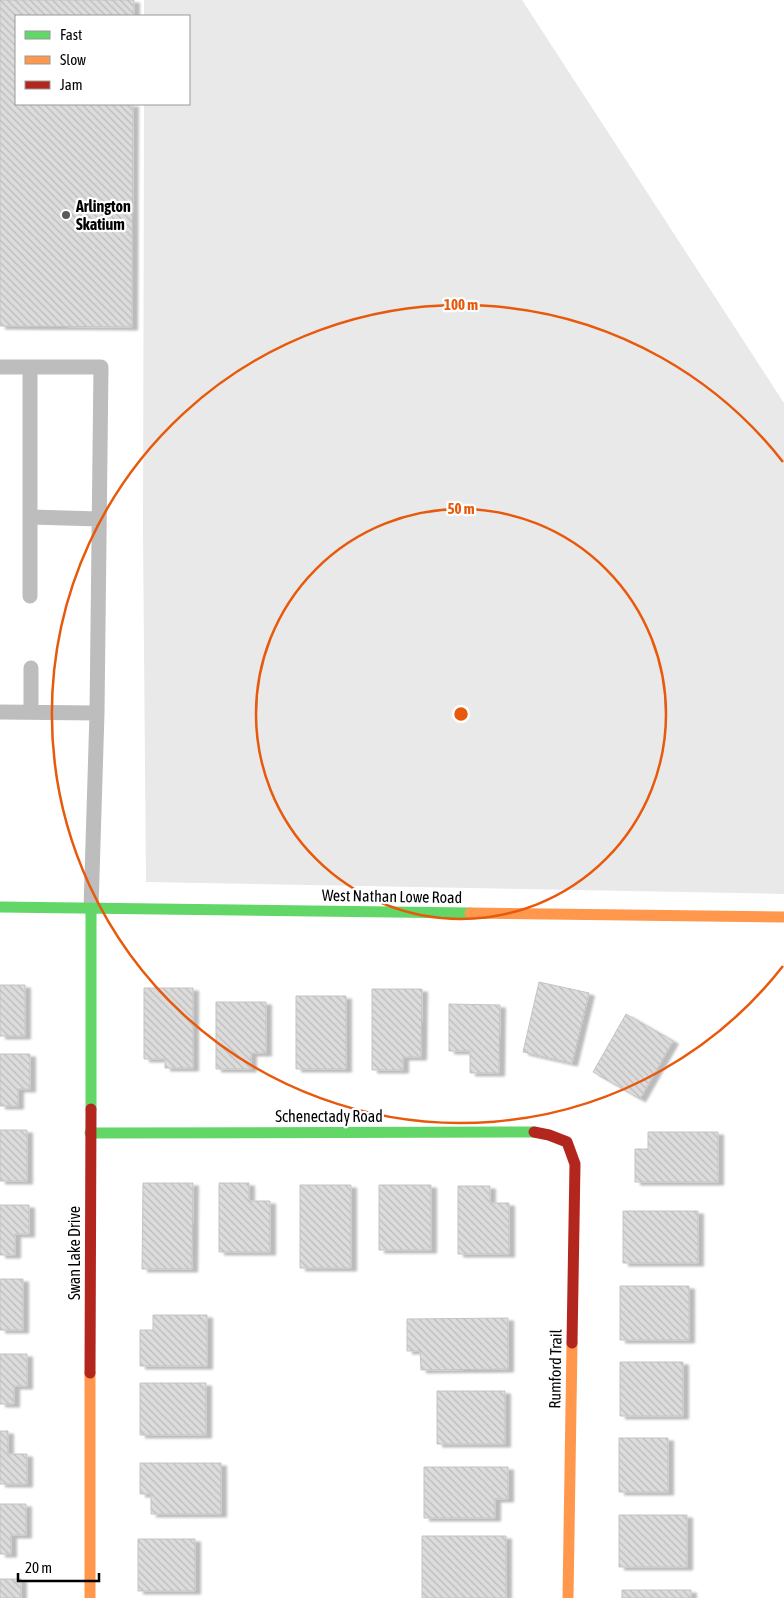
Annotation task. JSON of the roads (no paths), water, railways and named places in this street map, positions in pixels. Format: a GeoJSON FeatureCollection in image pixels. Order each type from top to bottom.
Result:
{"type":"FeatureCollection","features":[{"type":"Feature","properties":{"kind":"street","name":"West Nathan Lowe Road"},"geometry":{"type":"LineString","coordinates":[[0,907],[784,917]]}},
{"type":"Feature","properties":{"kind":"street","name":"Swan Lake Drive"},"geometry":{"type":"LineString","coordinates":[[90,1598],[91,909]]}},
{"type":"Feature","properties":{"kind":"street","name":"Schenectady Road"},"geometry":{"type":"LineString","coordinates":[[90,1133],[531,1132],[549,1135],[568,1142]]}},
{"type":"Feature","properties":{"kind":"street","name":"Rumford Trail"},"geometry":{"type":"LineString","coordinates":[[568,1142],[575,1164],[568,1598]]}},
{"type":"Feature","properties":{"kind":"lane"},"geometry":{"type":"LineString","coordinates":[[0,366],[101,366],[97,713],[91,909]]}},
{"type":"Feature","properties":{"kind":"lane"},"geometry":{"type":"LineString","coordinates":[[30,366],[30,596]]}},
{"type":"Feature","properties":{"kind":"lane"},"geometry":{"type":"LineString","coordinates":[[31,517],[98,518]]}},
{"type":"Feature","properties":{"kind":"lane"},"geometry":{"type":"LineString","coordinates":[[31,668],[31,712]]}},
{"type":"Feature","properties":{"kind":"lane"},"geometry":{"type":"LineString","coordinates":[[0,712],[97,713]]}},
{"type":"Feature","properties":{"kind":"place","name":"Arlington Skatium"},"geometry":{"type":"Point","coordinates":[66,215]}}]}
